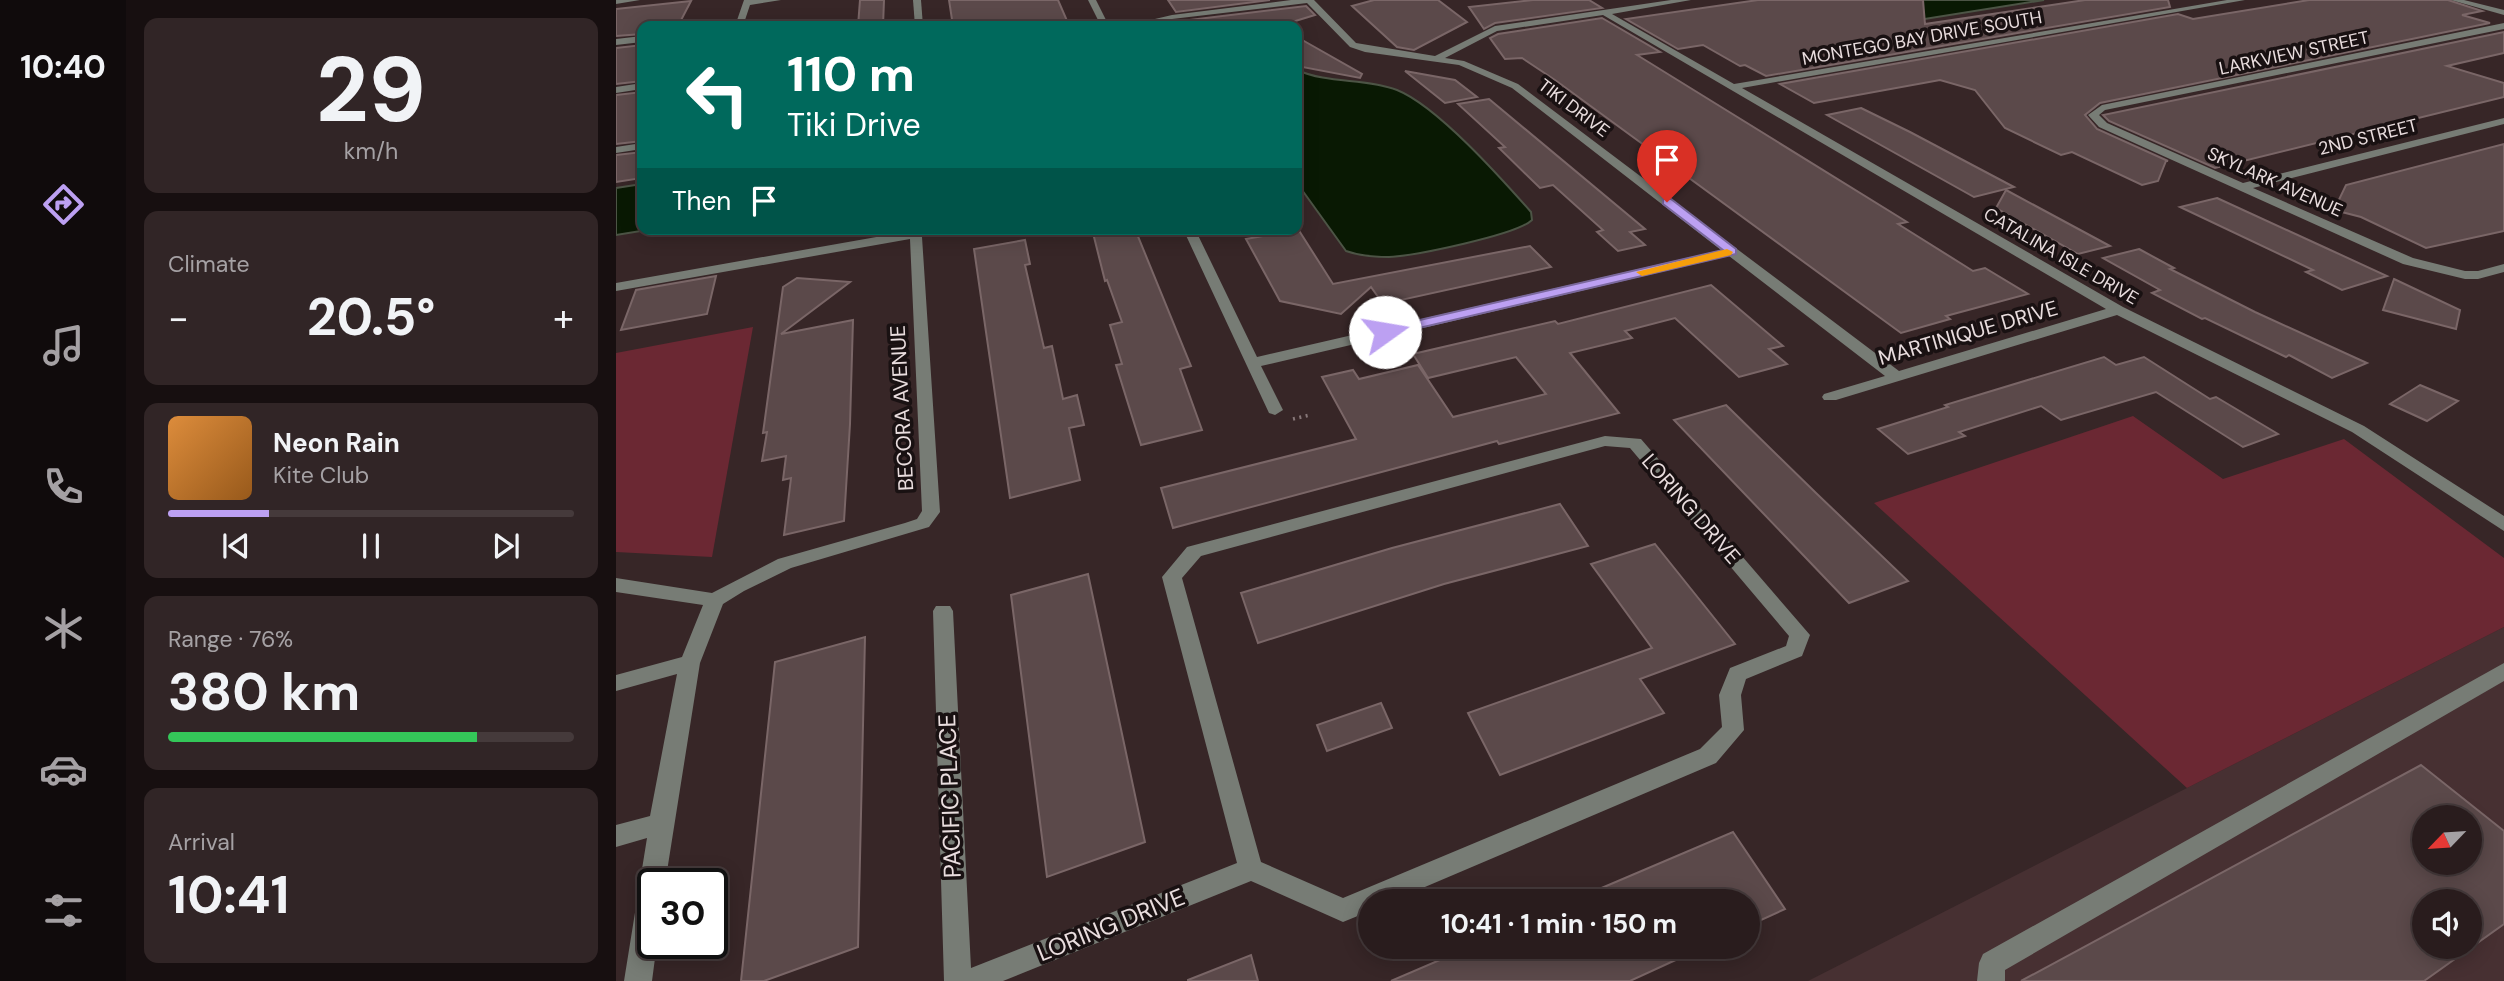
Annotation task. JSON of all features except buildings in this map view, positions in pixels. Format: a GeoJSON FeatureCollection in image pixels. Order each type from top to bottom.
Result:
{"type":"FeatureCollection","features":[{"type":"Feature","properties":{"kind":"street"},"geometry":{"type":"LineString","coordinates":[[616,2],[636,0]]}},
{"type":"Feature","properties":{"kind":"street"},"geometry":{"type":"LineString","coordinates":[[741,21],[748,2],[777,0]]}},
{"type":"Feature","properties":{"kind":"street"},"geometry":{"type":"LineString","coordinates":[[916,0],[918,21]]}},
{"type":"Feature","properties":{"kind":"street"},"geometry":{"type":"LineString","coordinates":[[1092,0],[1102,21]]}},
{"type":"Feature","properties":{"kind":"street"},"geometry":{"type":"LineString","coordinates":[[1153,21],[1309,0]]}},
{"type":"Feature","properties":{"kind":"street","name":"TIKI DRIVE"},"geometry":{"type":"LineString","coordinates":[[1309,0],[1353,45],[1365,49],[1438,58],[1482,69],[1515,86],[1895,376]]}},
{"type":"Feature","properties":{"kind":"street"},"geometry":{"type":"LineString","coordinates":[[1438,58],[1495,29],[1687,0]]}},
{"type":"Feature","properties":{"kind":"street"},"geometry":{"type":"LineString","coordinates":[[2455,0],[2504,13]]}},
{"type":"Feature","properties":{"kind":"street","name":"MONTEGO BAY DRIVE SOUTH"},"geometry":{"type":"LineString","coordinates":[[1732,87],[2233,1]]}},
{"type":"Feature","properties":{"kind":"street","name":"CATALINA ISLE DRIVE"},"geometry":{"type":"LineString","coordinates":[[1603,12],[2119,310],[2358,429],[2400,454],[2504,525]]}},
{"type":"Feature","properties":{"kind":"street","name":"LARKVIEW STREET"},"geometry":{"type":"LineString","coordinates":[[2093,115],[2102,108],[2504,26]]}},
{"type":"Feature","properties":{"kind":"street"},"geometry":{"type":"LineString","coordinates":[[616,41],[637,39]]}},
{"type":"Feature","properties":{"kind":"street"},"geometry":{"type":"LineString","coordinates":[[616,90],[637,87]]}},
{"type":"Feature","properties":{"kind":"street","name":"SKYLARK AVENUE"},"geometry":{"type":"LineString","coordinates":[[2093,115],[2103,125],[2408,261],[2447,272],[2478,275],[2504,268]]}},
{"type":"Feature","properties":{"kind":"street","name":"2ND STREET"},"geometry":{"type":"LineString","coordinates":[[2242,187],[2504,121]]}},
{"type":"Feature","properties":{"kind":"street"},"geometry":{"type":"LineString","coordinates":[[616,150],[637,147]]}},
{"type":"Feature","properties":{"kind":"street"},"geometry":{"type":"LineString","coordinates":[[616,287],[910,235]]}},
{"type":"Feature","properties":{"kind":"street","name":"BECORA AVENUE"},"geometry":{"type":"LineString","coordinates":[[715,600],[736,585],[783,563],[910,528],[923,523],[931,512],[916,235]]}},
{"type":"Feature","properties":{"kind":"street"},"geometry":{"type":"LineString","coordinates":[[1192,235],[1275,410]]}},
{"type":"Feature","properties":{"kind":"street"},"geometry":{"type":"LineString","coordinates":[[1253,363],[1732,251]]}},
{"type":"Feature","properties":{"kind":"street","name":"MARTINIQUE DRIVE"},"geometry":{"type":"LineString","coordinates":[[1830,397],[2119,310]]}},
{"type":"Feature","properties":{"kind":"street","name":"LORING DRIVE"},"geometry":{"type":"LineString","coordinates":[[971,981],[1251,869],[1342,910],[1708,756],[1734,730],[1730,695],[1737,674],[1795,651],[1800,635],[1635,443],[1605,441],[1194,551],[1172,577],[1251,869]]}},
{"type":"Feature","properties":{"kind":"street"},"geometry":{"type":"LineString","coordinates":[[616,585],[715,600],[690,663],[660,822],[638,981]]}},
{"type":"Feature","properties":{"kind":"street","name":"PACIFIC PLACE"},"geometry":{"type":"LineString","coordinates":[[943,611],[958,981]]}},
{"type":"Feature","properties":{"kind":"street"},"geometry":{"type":"LineString","coordinates":[[616,683],[690,663]]}},
{"type":"Feature","properties":{"kind":"street"},"geometry":{"type":"LineString","coordinates":[[1991,981],[1992,963],[2504,671]]}},
{"type":"Feature","properties":{"kind":"street"},"geometry":{"type":"LineString","coordinates":[[616,836],[660,822]]}},
{"type":"Feature","properties":{"kind":"shaded area"},"geometry":{"type":"Polygon","coordinates":[[[1867,0],[2044,0],[1793,40],[1867,0]]]}},
{"type":"Feature","properties":{"kind":"shaded area"},"geometry":{"type":"Polygon","coordinates":[[[1302,72],[1385,86],[1413,98],[1449,127],[1531,212],[1532,220],[1523,226],[1464,244],[1401,256],[1383,257],[1346,251],[1302,190],[1302,72]]]}},
{"type":"Feature","properties":{"kind":"shaded area"},"geometry":{"type":"Polygon","coordinates":[[[637,185],[637,232],[616,235],[616,188],[637,185]]]}},
{"type":"Feature","properties":{"kind":"shaded area"},"geometry":{"type":"Polygon","coordinates":[[[753,327],[712,557],[616,552],[616,353],[753,327]]]}},
{"type":"Feature","properties":{"kind":"shaded area"},"geometry":{"type":"Polygon","coordinates":[[[2133,416],[2223,479],[2344,439],[2504,558],[2504,627],[2187,788],[1874,503],[2133,416]]]}},
{"type":"Feature","properties":{"kind":"shaded area"},"geometry":{"type":"Polygon","coordinates":[[[2504,627],[2504,981],[1808,981],[2504,627]]]}},
{"type":"Feature","properties":{"kind":"slow traffic"},"geometry":{"type":"LineString","coordinates":[[1642,272],[1727,252]]}},
{"type":"Feature","properties":{"kind":"route"},"geometry":{"type":"LineString","coordinates":[[1385,332],[1732,251],[1667,202]]}}]}
